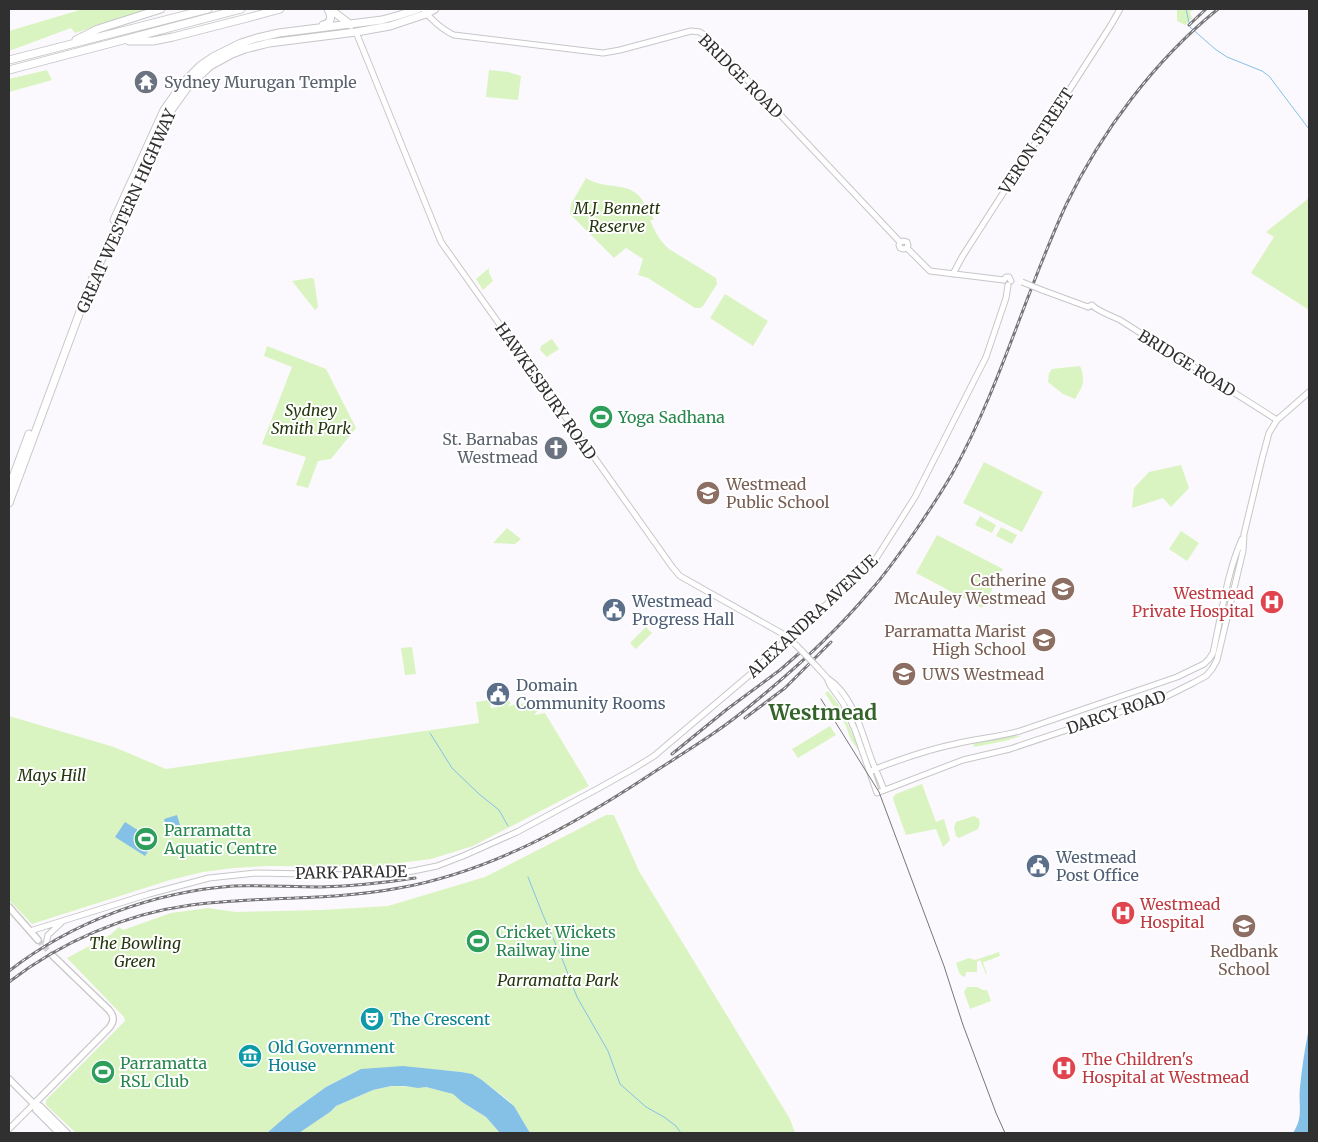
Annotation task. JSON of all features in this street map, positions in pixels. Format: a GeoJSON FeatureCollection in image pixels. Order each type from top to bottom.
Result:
{"type":"FeatureCollection","features":[{"type":"Feature","properties":{"kind":"highway"},"geometry":{"type":"LineString","coordinates":[[65,46],[98,29],[160,9]]}},
{"type":"Feature","properties":{"kind":"highway"},"geometry":{"type":"LineString","coordinates":[[9,60],[208,9]]}},
{"type":"Feature","properties":{"kind":"highway"},"geometry":{"type":"LineString","coordinates":[[9,70],[241,9]]}},
{"type":"Feature","properties":{"kind":"highway"},"geometry":{"type":"LineString","coordinates":[[117,42],[153,41],[280,9]]}},
{"type":"Feature","properties":{"kind":"highway"},"geometry":{"type":"LineString","coordinates":[[329,9],[350,23],[356,32]]}},
{"type":"Feature","properties":{"kind":"highway"},"geometry":{"type":"LineString","coordinates":[[308,29],[328,23],[331,17],[329,9]]}},
{"type":"Feature","properties":{"kind":"highway","name":"GREAT WESTERN HIGHWAY"},"geometry":{"type":"LineString","coordinates":[[9,488],[86,284],[132,178],[164,110],[188,77],[212,57],[241,43],[257,38],[308,29],[382,20],[418,9]]}},
{"type":"Feature","properties":{"kind":"highway","name":"GREAT WESTERN HIGHWAY"},"geometry":{"type":"LineString","coordinates":[[9,503],[91,282],[164,122],[179,97],[210,66],[238,51],[269,43],[390,26],[425,11],[435,9]]}},
{"type":"Feature","properties":{"kind":"main road"},"geometry":{"type":"LineString","coordinates":[[11,910],[38,940]]}},
{"type":"Feature","properties":{"kind":"main road"},"geometry":{"type":"LineString","coordinates":[[34,1104],[108,1029],[113,1023],[114,1017],[110,1010],[53,956]]}},
{"type":"Feature","properties":{"kind":"main road"},"geometry":{"type":"LineString","coordinates":[[9,1079],[59,1133]]}},
{"type":"Feature","properties":{"kind":"main road"},"geometry":{"type":"LineString","coordinates":[[34,1104],[40,1106],[67,1133]]}},
{"type":"Feature","properties":{"kind":"street","name":"VERON STREET"},"geometry":{"type":"LineString","coordinates":[[953,274],[1115,20],[1120,9]]}},
{"type":"Feature","properties":{"kind":"street","name":"BRIDGE ROAD"},"geometry":{"type":"LineString","coordinates":[[425,11],[454,35],[603,53],[691,31],[700,32],[707,37],[900,242],[906,241],[908,244],[907,248],[930,271],[953,274]]}},
{"type":"Feature","properties":{"kind":"street","name":"HAWKESBURY ROAD"},"geometry":{"type":"LineString","coordinates":[[356,32],[442,244],[677,574],[789,638],[827,678],[834,682],[853,709],[873,770],[884,790]]}},
{"type":"Feature","properties":{"kind":"street"},"geometry":{"type":"LineString","coordinates":[[953,274],[1008,282]]}},
{"type":"Feature","properties":{"kind":"street","name":"BRIDGE ROAD"},"geometry":{"type":"LineString","coordinates":[[1008,282],[1022,282],[1088,307],[1092,305],[1095,309],[1120,320],[1277,420]]}},
{"type":"Feature","properties":{"kind":"street","name":"ALEXANDRA AVENUE"},"geometry":{"type":"LineString","coordinates":[[654,756],[753,672],[877,558],[928,473],[986,357],[1006,298],[1008,282]]}},
{"type":"Feature","properties":{"kind":"street","name":"DARCY ROAD"},"geometry":{"type":"LineString","coordinates":[[884,790],[963,760],[1010,749],[1148,703],[1180,690],[1206,676],[1217,660],[1242,551],[1244,534],[1269,434],[1277,420],[1309,392]]}},
{"type":"Feature","properties":{"kind":"street","name":"DARCY ROAD"},"geometry":{"type":"LineString","coordinates":[[1295,405],[1309,397]]}},
{"type":"Feature","properties":{"kind":"street","name":"DARCY ROAD"},"geometry":{"type":"LineString","coordinates":[[873,770],[929,750],[1020,731],[1155,685],[1192,671],[1204,664],[1211,656],[1237,550],[1244,534]]}},
{"type":"Feature","properties":{"kind":"street"},"geometry":{"type":"LineString","coordinates":[[1222,612],[1227,606],[1233,589]]}},
{"type":"Feature","properties":{"kind":"street","name":"PARK PARADE"},"geometry":{"type":"LineString","coordinates":[[30,931],[169,888],[209,878],[265,873],[384,874],[437,866],[517,832],[633,770],[654,756]]}},
{"type":"Feature","properties":{"kind":"street"},"geometry":{"type":"LineString","coordinates":[[46,944],[46,938],[50,932],[63,921]]}},
{"type":"Feature","properties":{"kind":"street"},"geometry":{"type":"LineString","coordinates":[[9,1129],[34,1104]]}},
{"type":"Feature","properties":{"kind":"green space"},"geometry":{"type":"Polygon","coordinates":[[[83,9],[149,9],[75,33],[71,28],[9,51],[9,31],[83,9]]]}},
{"type":"Feature","properties":{"kind":"green space"},"geometry":{"type":"Polygon","coordinates":[[[1177,9],[1194,9],[1190,12],[1192,18],[1185,25],[1177,21],[1177,9]]]}},
{"type":"Feature","properties":{"kind":"green space"},"geometry":{"type":"Polygon","coordinates":[[[47,70],[52,80],[9,92],[9,79],[47,70]]]}},
{"type":"Feature","properties":{"kind":"green space"},"geometry":{"type":"Polygon","coordinates":[[[489,70],[508,72],[521,76],[518,100],[486,97],[489,70]]]}},
{"type":"Feature","properties":{"kind":"green space","name":"M.J. Bennett Reserve"},"geometry":{"type":"Polygon","coordinates":[[[586,178],[599,184],[626,188],[636,193],[645,205],[648,206],[654,220],[650,220],[658,236],[666,246],[716,278],[717,284],[703,306],[695,308],[648,278],[638,275],[643,259],[626,248],[614,258],[570,214],[571,204],[586,178]]]}},
{"type":"Feature","properties":{"kind":"green space"},"geometry":{"type":"Polygon","coordinates":[[[1309,198],[1309,310],[1251,273],[1274,237],[1266,232],[1309,198]]]}},
{"type":"Feature","properties":{"kind":"green space"},"geometry":{"type":"Polygon","coordinates":[[[489,268],[493,281],[483,290],[476,279],[489,268]]]}},
{"type":"Feature","properties":{"kind":"green space"},"geometry":{"type":"Polygon","coordinates":[[[314,279],[318,307],[315,310],[292,281],[314,279]]]}},
{"type":"Feature","properties":{"kind":"green space"},"geometry":{"type":"Polygon","coordinates":[[[725,294],[768,321],[753,346],[710,318],[725,294]]]}},
{"type":"Feature","properties":{"kind":"green space"},"geometry":{"type":"Polygon","coordinates":[[[552,339],[559,349],[547,357],[540,350],[541,346],[552,339]]]}},
{"type":"Feature","properties":{"kind":"green space","name":"Sydney Smith Park"},"geometry":{"type":"Polygon","coordinates":[[[267,346],[326,369],[356,428],[331,459],[318,461],[308,488],[296,485],[306,457],[262,444],[292,367],[264,356],[267,346]]]}},
{"type":"Feature","properties":{"kind":"green space"},"geometry":{"type":"Polygon","coordinates":[[[1080,366],[1083,383],[1075,399],[1063,394],[1048,382],[1049,373],[1052,369],[1080,366]]]}},
{"type":"Feature","properties":{"kind":"green space"},"geometry":{"type":"Polygon","coordinates":[[[984,462],[1043,492],[1022,532],[963,503],[984,462]]]}},
{"type":"Feature","properties":{"kind":"green space"},"geometry":{"type":"Polygon","coordinates":[[[1181,465],[1189,488],[1171,507],[1163,498],[1132,508],[1134,488],[1149,472],[1181,465]]]}},
{"type":"Feature","properties":{"kind":"green space"},"geometry":{"type":"Polygon","coordinates":[[[980,516],[996,525],[992,533],[975,525],[980,516]]]}},
{"type":"Feature","properties":{"kind":"green space"},"geometry":{"type":"Polygon","coordinates":[[[1001,527],[1017,535],[1012,544],[996,536],[1001,527]]]}},
{"type":"Feature","properties":{"kind":"green space"},"geometry":{"type":"Polygon","coordinates":[[[507,528],[521,539],[515,544],[493,543],[507,528]]]}},
{"type":"Feature","properties":{"kind":"green space"},"geometry":{"type":"Polygon","coordinates":[[[1181,531],[1199,543],[1187,561],[1169,549],[1181,531]]]}},
{"type":"Feature","properties":{"kind":"green space"},"geometry":{"type":"Polygon","coordinates":[[[937,535],[1003,569],[982,608],[916,573],[937,535]]]}},
{"type":"Feature","properties":{"kind":"green space"},"geometry":{"type":"Polygon","coordinates":[[[646,627],[652,633],[636,649],[630,643],[646,627]]]}},
{"type":"Feature","properties":{"kind":"green space"},"geometry":{"type":"Polygon","coordinates":[[[412,647],[416,674],[405,675],[401,648],[412,647]]]}},
{"type":"Feature","properties":{"kind":"green space"},"geometry":{"type":"Polygon","coordinates":[[[828,691],[839,705],[858,746],[858,750],[850,738],[846,726],[825,693],[828,691]]]}},
{"type":"Feature","properties":{"kind":"green space","name":"Mays Hill"},"geometry":{"type":"Polygon","coordinates":[[[505,697],[511,703],[507,706],[526,703],[532,698],[541,707],[534,715],[545,713],[589,786],[473,846],[431,859],[368,867],[268,866],[203,872],[170,880],[32,924],[9,900],[9,716],[114,747],[166,769],[479,723],[476,702],[489,700],[491,708],[505,706],[499,704],[505,697]]]}},
{"type":"Feature","properties":{"kind":"green space"},"geometry":{"type":"Polygon","coordinates":[[[830,726],[836,735],[798,758],[792,749],[830,726]]]}},
{"type":"Feature","properties":{"kind":"green space"},"geometry":{"type":"Polygon","coordinates":[[[1021,736],[974,747],[973,742],[1021,736]]]}},
{"type":"Feature","properties":{"kind":"green space"},"geometry":{"type":"Polygon","coordinates":[[[922,784],[936,822],[944,819],[950,840],[943,847],[936,829],[906,835],[894,802],[893,797],[896,794],[922,784]]]}},
{"type":"Feature","properties":{"kind":"green space","name":"Parramatta Park"},"geometry":{"type":"Polygon","coordinates":[[[606,815],[614,815],[639,871],[790,1119],[795,1133],[530,1133],[514,1106],[482,1080],[461,1072],[441,1070],[361,1069],[326,1087],[290,1113],[267,1133],[76,1133],[46,1105],[46,1100],[125,1021],[124,1017],[67,958],[110,935],[119,927],[123,930],[171,913],[208,908],[236,912],[388,906],[485,877],[606,815]]]}},
{"type":"Feature","properties":{"kind":"green space"},"geometry":{"type":"Polygon","coordinates":[[[974,816],[979,819],[978,829],[959,838],[956,836],[954,827],[956,822],[974,816]]]}},
{"type":"Feature","properties":{"kind":"green space"},"geometry":{"type":"Polygon","coordinates":[[[999,952],[1000,956],[983,962],[987,974],[980,960],[977,962],[977,972],[966,972],[965,977],[959,972],[956,963],[969,958],[975,960],[999,952]]]}},
{"type":"Feature","properties":{"kind":"green space"},"geometry":{"type":"Polygon","coordinates":[[[967,987],[987,990],[991,1001],[970,1009],[964,992],[967,987]]]}},
{"type":"Feature","properties":{"kind":"green space"},"geometry":{"type":"Polygon","coordinates":[[[391,1086],[426,1087],[453,1094],[486,1117],[500,1133],[299,1133],[336,1106],[373,1090],[391,1086]]]}},
{"type":"Feature","properties":{"kind":"water"},"geometry":{"type":"Polygon","coordinates":[[[177,815],[182,832],[169,836],[164,819],[177,815]]]}},
{"type":"Feature","properties":{"kind":"water"},"geometry":{"type":"Polygon","coordinates":[[[125,822],[155,841],[145,856],[115,837],[125,822]]]}},
{"type":"Feature","properties":{"kind":"water"},"geometry":{"type":"Polygon","coordinates":[[[1309,1028],[1309,1133],[1293,1133],[1300,1116],[1301,1080],[1309,1028]]]}},
{"type":"Feature","properties":{"kind":"water"},"geometry":{"type":"Polygon","coordinates":[[[403,1066],[472,1074],[514,1106],[530,1133],[500,1133],[486,1117],[453,1094],[426,1087],[391,1086],[373,1090],[336,1106],[299,1133],[267,1133],[290,1113],[326,1087],[361,1069],[403,1066]]]}},
{"type":"Feature","properties":{"kind":"waterway"},"geometry":{"type":"LineString","coordinates":[[1186,9],[1190,27],[1227,57],[1262,71],[1269,76],[1309,129]]}},
{"type":"Feature","properties":{"kind":"waterway"},"geometry":{"type":"LineString","coordinates":[[430,733],[452,768],[499,810],[508,826]]}},
{"type":"Feature","properties":{"kind":"waterway"},"geometry":{"type":"LineString","coordinates":[[528,877],[577,997],[608,1051],[620,1084],[646,1107],[676,1126],[681,1133]]}},
{"type":"Feature","properties":{"kind":"tunnel"},"geometry":{"type":"LineString","coordinates":[[38,940],[53,956]]}},
{"type":"Feature","properties":{"kind":"tram line"},"geometry":{"type":"LineString","coordinates":[[821,699],[879,792],[944,966],[963,1025],[1005,1133]]}},
{"type":"Feature","properties":{"kind":"railway"},"geometry":{"type":"LineString","coordinates":[[1189,25],[1206,9]]}},
{"type":"Feature","properties":{"kind":"railway"},"geometry":{"type":"LineString","coordinates":[[9,982],[50,954],[72,942],[118,923],[166,909],[217,902],[321,897],[373,892],[432,881],[465,871],[529,845],[590,812],[701,742],[739,715],[799,664],[844,621],[883,575],[921,523],[948,481],[969,441],[998,374],[1051,238],[1080,178],[1113,124],[1151,74],[1195,29],[1218,9]]}},
{"type":"Feature","properties":{"kind":"railway"},"geometry":{"type":"LineString","coordinates":[[745,718],[785,688],[831,642]]}},
{"type":"Feature","properties":{"kind":"railway"},"geometry":{"type":"LineString","coordinates":[[672,754],[803,650]]}},
{"type":"Feature","properties":{"kind":"railway"},"geometry":{"type":"LineString","coordinates":[[9,971],[59,938],[86,924],[115,912],[173,895],[233,886],[332,887],[415,878]]}},
{"type":"Feature","properties":{"kind":"place","name":"Sydney Murugan Temple"},"geometry":{"type":"Point","coordinates":[146,82]}},
{"type":"Feature","properties":{"kind":"place","name":"Yoga Sadhana"},"geometry":{"type":"Point","coordinates":[601,417]}},
{"type":"Feature","properties":{"kind":"place","name":"St. Barnabas Westmead"},"geometry":{"type":"Point","coordinates":[556,448]}},
{"type":"Feature","properties":{"kind":"place","name":"Westmead Public School"},"geometry":{"type":"Point","coordinates":[708,493]}},
{"type":"Feature","properties":{"kind":"place","name":"Catherine McAuley Westmead"},"geometry":{"type":"Point","coordinates":[1063,589]}},
{"type":"Feature","properties":{"kind":"place","name":"Westmead Private Hospital"},"geometry":{"type":"Point","coordinates":[1272,602]}},
{"type":"Feature","properties":{"kind":"place","name":"Westmead Progress Hall"},"geometry":{"type":"Point","coordinates":[614,610]}},
{"type":"Feature","properties":{"kind":"place","name":"Parramatta Marist High School"},"geometry":{"type":"Point","coordinates":[1044,640]}},
{"type":"Feature","properties":{"kind":"place","name":"UWS Westmead"},"geometry":{"type":"Point","coordinates":[904,674]}},
{"type":"Feature","properties":{"kind":"place","name":"Domain Community Rooms"},"geometry":{"type":"Point","coordinates":[498,694]}},
{"type":"Feature","properties":{"kind":"place","name":"Parramatta Aquatic Centre"},"geometry":{"type":"Point","coordinates":[146,839]}},
{"type":"Feature","properties":{"kind":"place","name":"Westmead Post Office"},"geometry":{"type":"Point","coordinates":[1038,866]}},
{"type":"Feature","properties":{"kind":"place","name":"Westmead Hospital"},"geometry":{"type":"Point","coordinates":[1123,913]}},
{"type":"Feature","properties":{"kind":"place","name":"Redbank School"},"geometry":{"type":"Point","coordinates":[1244,926]}},
{"type":"Feature","properties":{"kind":"place","name":"Cricket Wickets Railway line"},"geometry":{"type":"Point","coordinates":[478,941]}},
{"type":"Feature","properties":{"kind":"place","name":"The Crescent"},"geometry":{"type":"Point","coordinates":[372,1019]}},
{"type":"Feature","properties":{"kind":"place","name":"Old Government House"},"geometry":{"type":"Point","coordinates":[250,1056]}},
{"type":"Feature","properties":{"kind":"place","name":"The Children's Hospital at Westmead"},"geometry":{"type":"Point","coordinates":[1064,1068]}},
{"type":"Feature","properties":{"kind":"place","name":"Parramatta RSL Club"},"geometry":{"type":"Point","coordinates":[103,1072]}},
{"type":"Feature","properties":{"kind":"district","name":"Westmead"},"geometry":{"type":"Point","coordinates":[823,712]}},
{"type":"Feature","properties":{"kind":"park label","name":"The Bowling Green"},"geometry":{"type":"Point","coordinates":[135,952]}}]}
